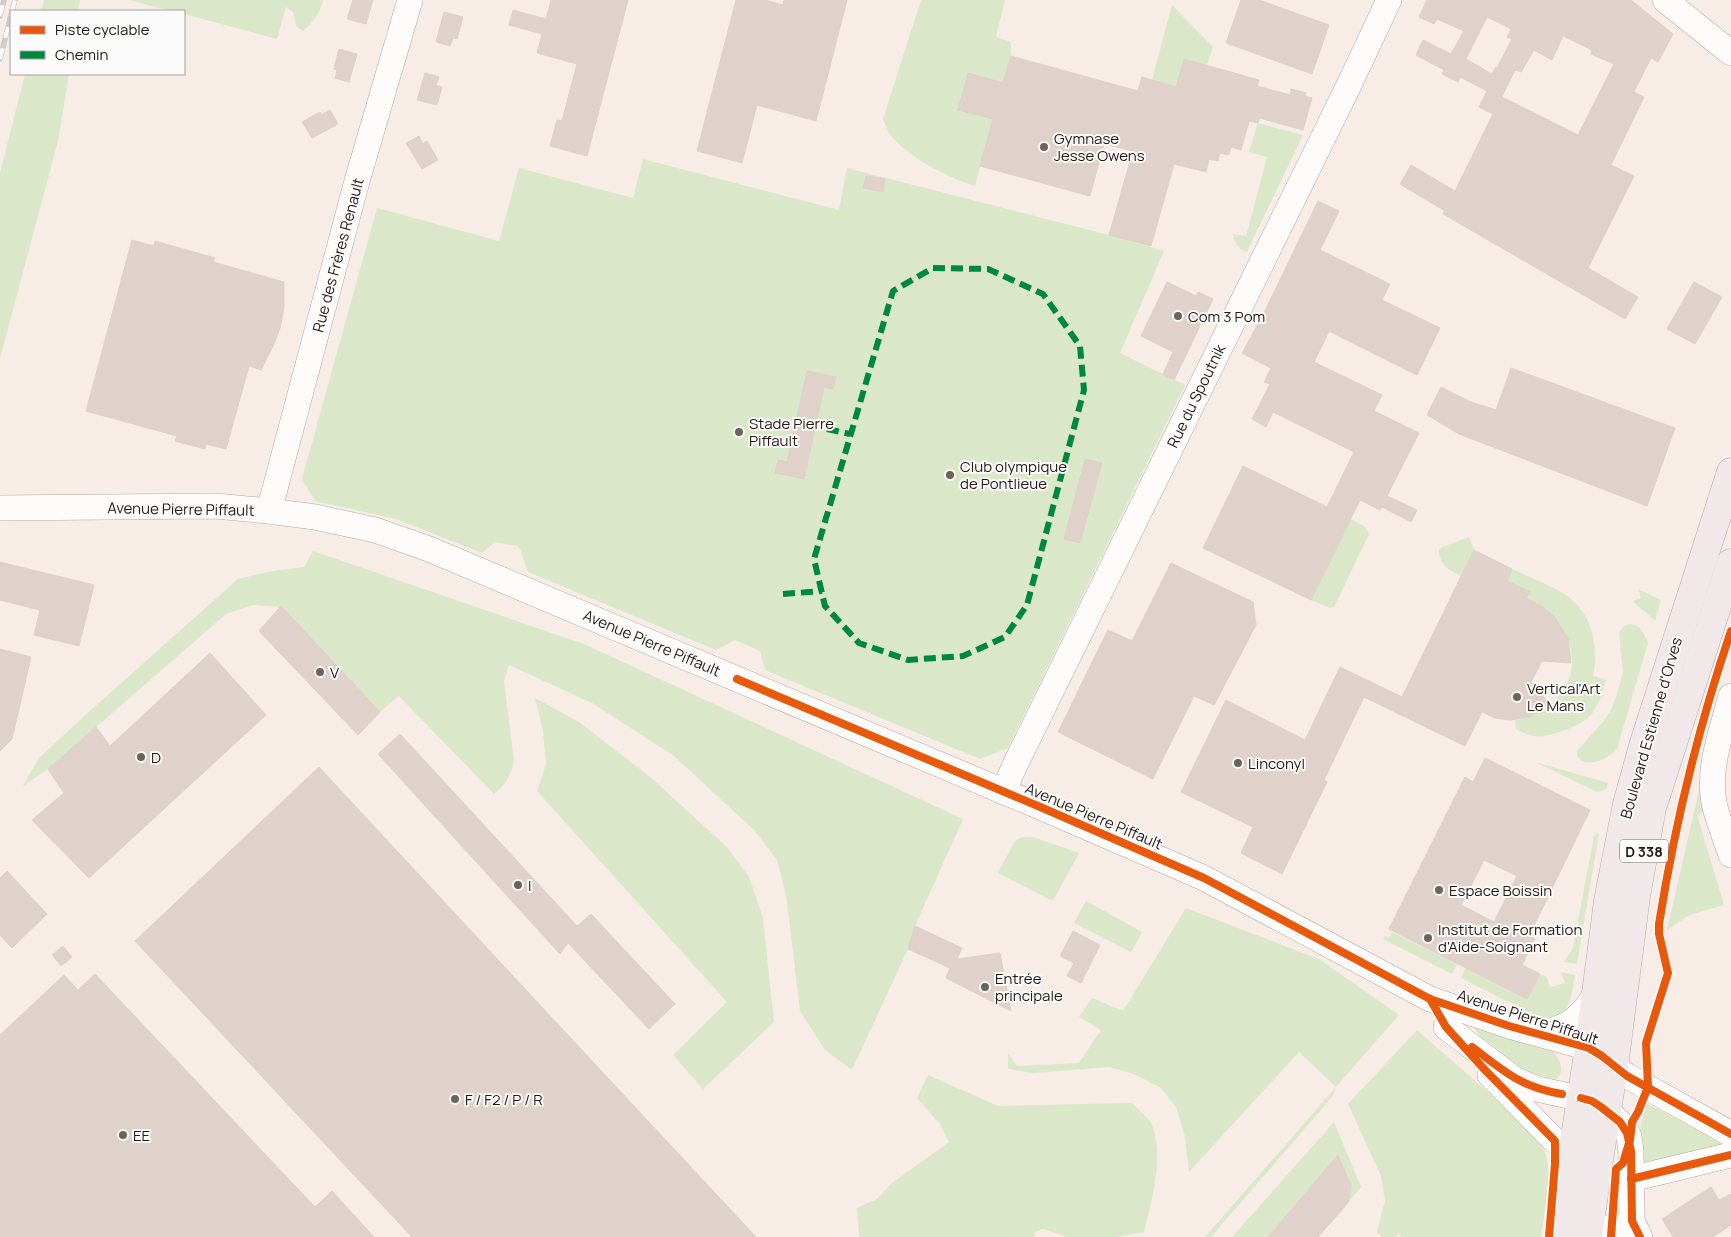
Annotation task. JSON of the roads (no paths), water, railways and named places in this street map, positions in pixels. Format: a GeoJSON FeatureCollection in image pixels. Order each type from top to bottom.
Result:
{"type":"FeatureCollection","features":[{"type":"Feature","properties":{"kind":"main road","name":"Boulevard Estienne d'Orves"},"geometry":{"type":"LineString","coordinates":[[1580,1235],[1597,1103],[1589,1048],[1608,902],[1627,804],[1644,742],[1731,472]]}},
{"type":"Feature","properties":{"kind":"main road","name":"Boulevard Estienne d'Orves"},"geometry":{"type":"LineString","coordinates":[[1580,1235],[1573,1152],[1614,1066],[1636,896],[1652,808],[1731,563]]}},
{"type":"Feature","properties":{"kind":"street","name":"Rue des Frères Renault"},"geometry":{"type":"LineString","coordinates":[[269,511],[357,181],[410,0]]}},
{"type":"Feature","properties":{"kind":"street","name":"Rue du Spoutnik"},"geometry":{"type":"LineString","coordinates":[[1004,792],[1015,764],[1350,83],[1388,0]]}},
{"type":"Feature","properties":{"kind":"street"},"geometry":{"type":"LineString","coordinates":[[1665,0],[1731,53]]}},
{"type":"Feature","properties":{"kind":"street","name":"Avenue Pierre Piffault"},"geometry":{"type":"LineString","coordinates":[[0,508],[215,506],[269,511],[315,517],[375,530],[429,549],[1204,878],[1430,999],[1509,1026],[1589,1048],[1627,1076],[1731,1134]]}},
{"type":"Feature","properties":{"kind":"street"},"geometry":{"type":"LineString","coordinates":[[1731,696],[1716,752],[1712,782],[1714,807],[1731,855]]}},
{"type":"Feature","properties":{"kind":"street"},"geometry":{"type":"LineString","coordinates":[[1509,1026],[1544,1032],[1556,1030],[1586,1009],[1595,994]]}},
{"type":"Feature","properties":{"kind":"street","name":"Avenue Pierre Piffault"},"geometry":{"type":"LineString","coordinates":[[1430,999],[1446,1027],[1485,1070],[1549,1136],[1573,1152]]}},
{"type":"Feature","properties":{"kind":"street","name":"Avenue Pierre Piffault"},"geometry":{"type":"LineString","coordinates":[[1446,1027],[1514,1079],[1537,1089],[1597,1103]]}},
{"type":"Feature","properties":{"kind":"street"},"geometry":{"type":"LineString","coordinates":[[1580,1235],[1624,1226],[1636,1229],[1629,1138],[1625,1127],[1597,1103]]}},
{"type":"Feature","properties":{"kind":"street"},"geometry":{"type":"LineString","coordinates":[[1631,1179],[1731,1154]]}},
{"type":"Feature","properties":{"kind":"railway"},"geometry":{"type":"LineString","coordinates":[[0,16],[4,0]]}},
{"type":"Feature","properties":{"kind":"railway"},"geometry":{"type":"LineString","coordinates":[[12,10],[15,0]]}},
{"type":"Feature","properties":{"kind":"railway"},"geometry":{"type":"LineString","coordinates":[[0,59],[10,19]]}},
{"type":"Feature","properties":{"kind":"place","name":"Gymnase Jesse Owens"},"geometry":{"type":"Point","coordinates":[1044,147]}},
{"type":"Feature","properties":{"kind":"place","name":"Com 3 Pom"},"geometry":{"type":"Point","coordinates":[1178,316]}},
{"type":"Feature","properties":{"kind":"place","name":"Stade Pierre Piffault"},"geometry":{"type":"Point","coordinates":[739,432]}},
{"type":"Feature","properties":{"kind":"place","name":"Club olympique de Pontlieue"},"geometry":{"type":"Point","coordinates":[950,475]}},
{"type":"Feature","properties":{"kind":"place","name":"V"},"geometry":{"type":"Point","coordinates":[320,672]}},
{"type":"Feature","properties":{"kind":"place","name":"Vertical'Art Le Mans"},"geometry":{"type":"Point","coordinates":[1517,697]}},
{"type":"Feature","properties":{"kind":"place","name":"D"},"geometry":{"type":"Point","coordinates":[141,757]}},
{"type":"Feature","properties":{"kind":"place","name":"Linconyl"},"geometry":{"type":"Point","coordinates":[1238,763]}},
{"type":"Feature","properties":{"kind":"place","name":"I"},"geometry":{"type":"Point","coordinates":[518,885]}},
{"type":"Feature","properties":{"kind":"place","name":"Espace Boissin"},"geometry":{"type":"Point","coordinates":[1439,890]}},
{"type":"Feature","properties":{"kind":"place","name":"Institut de Formation d'Aide-Soignant"},"geometry":{"type":"Point","coordinates":[1428,938]}},
{"type":"Feature","properties":{"kind":"place","name":"Entrée principale"},"geometry":{"type":"Point","coordinates":[985,987]}},
{"type":"Feature","properties":{"kind":"place","name":"F / F2 / P / R"},"geometry":{"type":"Point","coordinates":[455,1099]}},
{"type":"Feature","properties":{"kind":"place","name":"EE"},"geometry":{"type":"Point","coordinates":[123,1135]}}]}
